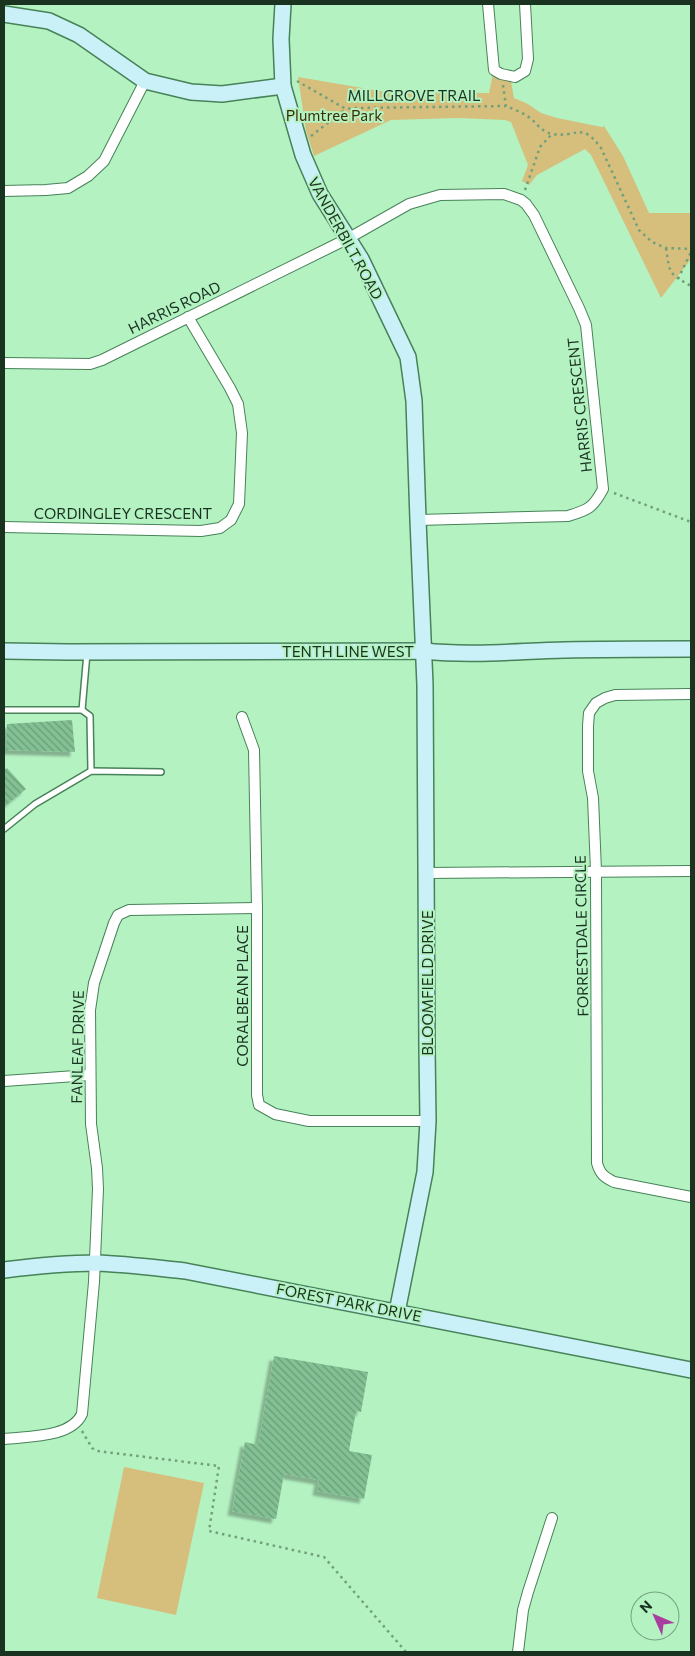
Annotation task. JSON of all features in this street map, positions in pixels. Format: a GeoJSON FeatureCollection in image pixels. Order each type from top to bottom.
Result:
{"type":"FeatureCollection","features":[{"type":"Feature","properties":{"kind":"street","name":"VANDERBILT ROAD"},"geometry":{"type":"LineString","coordinates":[[284,4],[281,39],[283,80],[300,146],[320,194],[360,258],[408,357],[414,401],[424,650]]}},
{"type":"Feature","properties":{"kind":"street"},"geometry":{"type":"LineString","coordinates":[[488,4],[494,70],[501,74],[515,77],[525,71],[528,60],[525,4]]}},
{"type":"Feature","properties":{"kind":"street"},"geometry":{"type":"LineString","coordinates":[[4,14],[49,21],[79,35],[146,81],[191,92],[222,94],[283,80]]}},
{"type":"Feature","properties":{"kind":"street"},"geometry":{"type":"LineString","coordinates":[[4,191],[68,188],[88,176],[104,161],[146,81]]}},
{"type":"Feature","properties":{"kind":"street"},"geometry":{"type":"LineString","coordinates":[[349,238],[409,204],[440,195],[504,194],[521,200]]}},
{"type":"Feature","properties":{"kind":"street","name":"HARRIS CRESCENT"},"geometry":{"type":"LineString","coordinates":[[418,520],[568,516],[587,511],[603,489],[586,325],[534,215],[521,200]]}},
{"type":"Feature","properties":{"kind":"street","name":"HARRIS ROAD"},"geometry":{"type":"LineString","coordinates":[[4,363],[90,364],[102,360],[349,238]]}},
{"type":"Feature","properties":{"kind":"street","name":"CORDINGLEY CRESCENT"},"geometry":{"type":"LineString","coordinates":[[4,527],[201,531],[220,528],[231,520],[239,504],[242,433],[238,404],[188,317]]}},
{"type":"Feature","properties":{"kind":"street","name":"TENTH LINE WEST"},"geometry":{"type":"LineString","coordinates":[[4,651],[424,650],[449,653],[497,653],[563,650],[691,649]]}},
{"type":"Feature","properties":{"kind":"street","name":"BLOOMFIELD DRIVE"},"geometry":{"type":"LineString","coordinates":[[397,1312],[425,1172],[428,1121],[424,650]]}},
{"type":"Feature","properties":{"kind":"street","name":"FORRESTDALE CIRCLE"},"geometry":{"type":"LineString","coordinates":[[691,694],[615,694],[596,704],[589,713],[588,771],[593,798],[596,872],[598,1163],[600,1172],[605,1178],[614,1182],[691,1197]]}},
{"type":"Feature","properties":{"kind":"street","name":"CORALBEAN PLACE"},"geometry":{"type":"LineString","coordinates":[[242,717],[254,750],[257,908],[257,1095],[259,1104],[275,1114],[309,1121],[428,1121]]}},
{"type":"Feature","properties":{"kind":"street"},"geometry":{"type":"LineString","coordinates":[[426,873],[691,872]]}},
{"type":"Feature","properties":{"kind":"street","name":"FANLEAF DRIVE"},"geometry":{"type":"LineString","coordinates":[[4,1439],[60,1432],[76,1424],[80,1419],[84,1405],[96,1263],[98,1189],[98,1168],[91,1124],[90,1010],[94,983],[114,923],[118,915],[128,910],[257,908]]}},
{"type":"Feature","properties":{"kind":"street"},"geometry":{"type":"LineString","coordinates":[[4,1081],[90,1075]]}},
{"type":"Feature","properties":{"kind":"street","name":"FOREST PARK DRIVE"},"geometry":{"type":"LineString","coordinates":[[4,1270],[47,1265],[96,1263],[131,1265],[202,1274],[691,1370]]}},
{"type":"Feature","properties":{"kind":"street"},"geometry":{"type":"LineString","coordinates":[[518,1652],[523,1610],[552,1518]]}},
{"type":"Feature","properties":{"kind":"lane"},"geometry":{"type":"LineString","coordinates":[[82,710],[87,652]]}},
{"type":"Feature","properties":{"kind":"lane"},"geometry":{"type":"LineString","coordinates":[[4,710],[82,710],[90,716],[91,771]]}},
{"type":"Feature","properties":{"kind":"lane"},"geometry":{"type":"LineString","coordinates":[[4,829],[35,804],[91,771],[161,772]]}},
{"type":"Feature","properties":{"kind":"path"},"geometry":{"type":"LineString","coordinates":[[501,74],[506,106]]}},
{"type":"Feature","properties":{"kind":"path","name":"MILLGROVE TRAIL"},"geometry":{"type":"LineString","coordinates":[[283,80],[312,89],[346,109],[506,106],[528,116],[542,130],[552,134]]}},
{"type":"Feature","properties":{"kind":"path"},"geometry":{"type":"LineString","coordinates":[[300,146],[346,109]]}},
{"type":"Feature","properties":{"kind":"path"},"geometry":{"type":"LineString","coordinates":[[521,200],[540,147],[552,134],[574,132],[592,136],[601,148],[639,230],[652,242],[666,248],[691,251],[678,279]]}},
{"type":"Feature","properties":{"kind":"path"},"geometry":{"type":"LineString","coordinates":[[666,248],[670,272],[691,286]]}},
{"type":"Feature","properties":{"kind":"path"},"geometry":{"type":"LineString","coordinates":[[603,489],[625,499],[691,522]]}},
{"type":"Feature","properties":{"kind":"path"},"geometry":{"type":"LineString","coordinates":[[82,1431],[92,1448],[97,1451],[219,1466],[209,1531],[324,1557],[406,1652]]}},
{"type":"Feature","properties":{"kind":"green space","name":"Plumtree Park"},"geometry":{"type":"Polygon","coordinates":[[[494,69],[510,76],[514,98],[528,104],[541,113],[557,118],[604,126],[623,156],[649,213],[691,213],[691,259],[661,298],[591,155],[585,149],[537,175],[529,185],[522,181],[528,165],[511,122],[505,120],[458,118],[391,120],[314,156],[306,131],[298,77],[386,92],[489,93],[494,69]]]}},
{"type":"Feature","properties":{"kind":"green space"},"geometry":{"type":"Polygon","coordinates":[[[124,1467],[204,1483],[176,1615],[97,1598],[124,1467]]]}},
{"type":"Feature","properties":{"kind":"building"},"geometry":{"type":"Polygon","coordinates":[[[72,720],[75,752],[6,750],[7,724],[72,720]]]}},
{"type":"Feature","properties":{"kind":"building"},"geometry":{"type":"Polygon","coordinates":[[[7,768],[26,789],[4,807],[4,770],[7,768]]]}},
{"type":"Feature","properties":{"kind":"building"},"geometry":{"type":"Polygon","coordinates":[[[274,1356],[368,1372],[361,1412],[356,1411],[349,1451],[372,1455],[364,1499],[317,1491],[319,1480],[284,1474],[276,1519],[232,1511],[245,1442],[258,1445],[274,1356]]]}}]}
